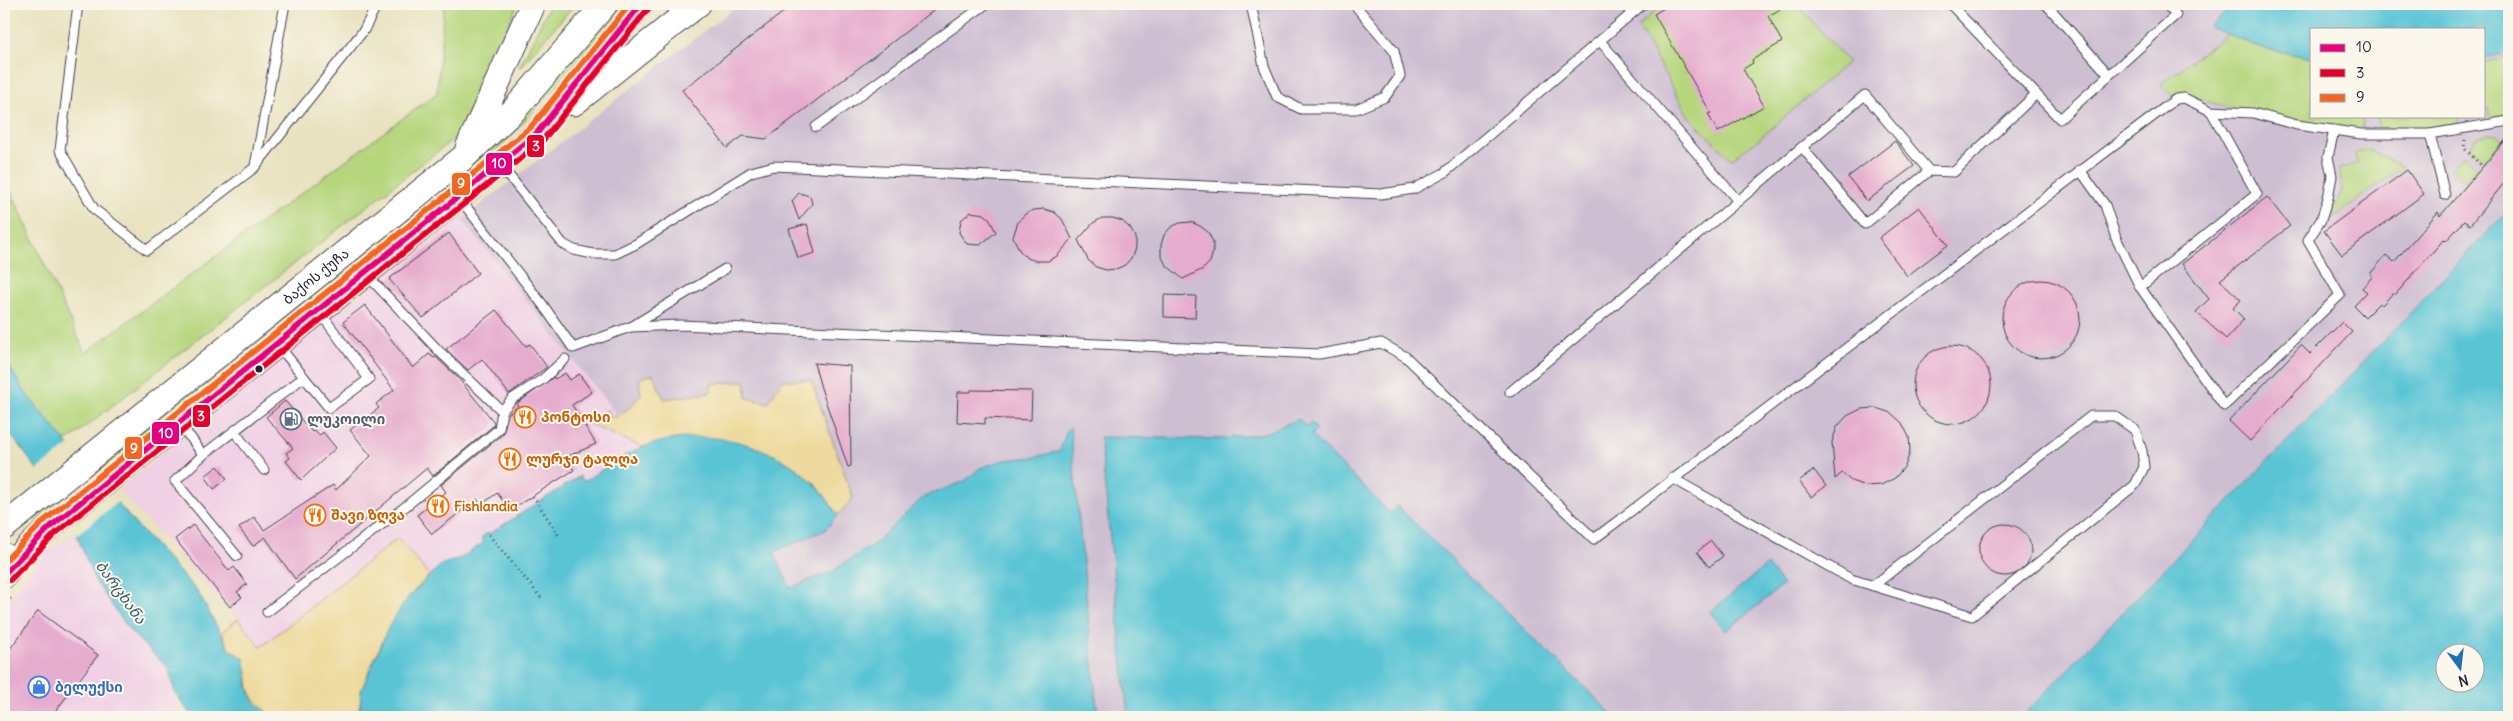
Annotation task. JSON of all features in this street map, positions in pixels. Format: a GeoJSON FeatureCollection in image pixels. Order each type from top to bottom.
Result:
{"type":"FeatureCollection","features":[{"type":"Feature","properties":{"kind":"main road"},"geometry":{"type":"LineString","coordinates":[[464,157],[533,4]]}},
{"type":"Feature","properties":{"kind":"main road","name":"ბაქოს ქუჩა"},"geometry":{"type":"LineString","coordinates":[[4,527],[31,503],[464,157],[514,110],[605,4]]}},
{"type":"Feature","properties":{"kind":"main road","name":"ბაქოს ქუჩა"},"geometry":{"type":"LineString","coordinates":[[5,566],[50,527],[537,133],[641,4]]}},
{"type":"Feature","properties":{"kind":"main road"},"geometry":{"type":"LineString","coordinates":[[537,133],[698,4]]}},
{"type":"Feature","properties":{"kind":"lane"},"geometry":{"type":"LineString","coordinates":[[78,4],[60,150],[94,208],[146,250],[254,168],[364,30],[376,4]]}},
{"type":"Feature","properties":{"kind":"lane"},"geometry":{"type":"LineString","coordinates":[[254,168],[285,4]]}},
{"type":"Feature","properties":{"kind":"lane"},"geometry":{"type":"LineString","coordinates":[[816,126],[986,4]]}},
{"type":"Feature","properties":{"kind":"lane"},"geometry":{"type":"LineString","coordinates":[[1251,4],[1264,66],[1277,97],[1301,109],[1356,109],[1385,97],[1400,76],[1394,52],[1354,4]]}},
{"type":"Feature","properties":{"kind":"lane"},"geometry":{"type":"LineString","coordinates":[[493,169],[510,177],[563,244],[574,250],[593,254],[615,254],[636,244],[751,172],[774,166],[1381,194],[1414,189],[1444,173],[1643,4]]}},
{"type":"Feature","properties":{"kind":"lane"},"geometry":{"type":"LineString","coordinates":[[1950,4],[2060,119],[2176,15],[2166,4]]}},
{"type":"Feature","properties":{"kind":"lane"},"geometry":{"type":"LineString","coordinates":[[2046,4],[2108,74]]}},
{"type":"Feature","properties":{"kind":"lane"},"geometry":{"type":"LineString","coordinates":[[1600,40],[1738,201]]}},
{"type":"Feature","properties":{"kind":"lane"},"geometry":{"type":"LineString","coordinates":[[1802,147],[1866,224],[1929,171],[1954,172],[2036,94]]}},
{"type":"Feature","properties":{"kind":"lane"},"geometry":{"type":"LineString","coordinates":[[1510,392],[1865,95],[1929,171]]}},
{"type":"Feature","properties":{"kind":"lane"},"geometry":{"type":"LineString","coordinates":[[630,328],[680,325],[1319,354],[1381,343],[1406,357],[1594,539],[1672,478],[2176,98],[2184,98],[2211,111],[2253,113],[2297,125],[2386,135],[2430,134],[2466,130],[2509,121]]}},
{"type":"Feature","properties":{"kind":"lane"},"geometry":{"type":"LineString","coordinates":[[2140,287],[2256,194],[2211,111]]}},
{"type":"Feature","properties":{"kind":"lane"},"geometry":{"type":"LineString","coordinates":[[2080,170],[2105,205],[2116,238],[2140,287],[2224,406],[2340,295],[2308,240],[2321,220],[2328,198],[2332,176],[2328,157],[2334,130]]}},
{"type":"Feature","properties":{"kind":"lane"},"geometry":{"type":"LineString","coordinates":[[2430,134],[2445,195]]}},
{"type":"Feature","properties":{"kind":"lane"},"geometry":{"type":"LineString","coordinates":[[459,197],[543,305],[573,348],[630,328],[725,269]]}},
{"type":"Feature","properties":{"kind":"lane"},"geometry":{"type":"LineString","coordinates":[[366,273],[439,351],[502,411]]}},
{"type":"Feature","properties":{"kind":"lane"},"geometry":{"type":"LineString","coordinates":[[277,344],[329,408],[369,379],[319,311]]}},
{"type":"Feature","properties":{"kind":"lane"},"geometry":{"type":"LineString","coordinates":[[267,612],[406,506],[499,428],[502,411],[512,399],[543,379],[565,359]]}},
{"type":"Feature","properties":{"kind":"lane"},"geometry":{"type":"LineString","coordinates":[[237,556],[174,481],[203,455],[304,377]]}},
{"type":"Feature","properties":{"kind":"lane"},"geometry":{"type":"LineString","coordinates":[[1672,478],[1850,579],[1873,586],[1972,616],[2135,485],[2144,467],[2142,451],[2135,430],[2115,416],[2091,416],[1873,586]]}},
{"type":"Feature","properties":{"kind":"lane"},"geometry":{"type":"LineString","coordinates":[[178,425],[191,438],[203,455]]}},
{"type":"Feature","properties":{"kind":"lane"},"geometry":{"type":"LineString","coordinates":[[234,431],[264,470]]}},
{"type":"Feature","properties":{"kind":"path"},"geometry":{"type":"LineString","coordinates":[[2466,130],[2464,148],[2483,167]]}},
{"type":"Feature","properties":{"kind":"path"},"geometry":{"type":"LineString","coordinates":[[534,496],[559,536]]}},
{"type":"Feature","properties":{"kind":"path"},"geometry":{"type":"LineString","coordinates":[[489,535],[543,600]]}},
{"type":"Feature","properties":{"kind":"shaded area"},"geometry":{"type":"Polygon","coordinates":[[[739,4],[2236,4],[2209,27],[2262,48],[2310,58],[2310,118],[2486,118],[2486,58],[2509,53],[2509,210],[2022,717],[1615,717],[1397,506],[1390,513],[1311,435],[1312,423],[1306,427],[1299,419],[1265,433],[1219,439],[1100,438],[1128,717],[1098,717],[1070,427],[1067,430],[1060,451],[980,468],[965,481],[924,497],[874,544],[831,572],[790,588],[774,552],[825,530],[675,439],[642,447],[462,219],[739,4]]]}},
{"type":"Feature","properties":{"kind":"shaded area"},"geometry":{"type":"Polygon","coordinates":[[[462,219],[642,447],[584,481],[580,477],[489,535],[487,533],[482,536],[484,542],[463,557],[441,565],[429,575],[398,539],[261,647],[238,619],[119,490],[289,347],[462,219]]]}},
{"type":"Feature","properties":{"kind":"shaded area"},"geometry":{"type":"Polygon","coordinates":[[[76,533],[95,581],[131,632],[168,668],[181,717],[4,717],[4,605],[43,555],[76,533]]]}},
{"type":"Feature","properties":{"kind":"green space"},"geometry":{"type":"Polygon","coordinates":[[[444,4],[518,4],[456,137],[66,442],[28,396],[4,360],[4,176],[85,353],[437,93],[444,4]]]}},
{"type":"Feature","properties":{"kind":"green space"},"geometry":{"type":"Polygon","coordinates":[[[550,4],[575,4],[519,68],[550,4]]]}},
{"type":"Feature","properties":{"kind":"green space"},"geometry":{"type":"Polygon","coordinates":[[[618,4],[628,4],[599,41],[486,162],[358,265],[354,260],[583,48],[618,4]]]}},
{"type":"Feature","properties":{"kind":"green space"},"geometry":{"type":"Polygon","coordinates":[[[1663,4],[1797,4],[1848,62],[1756,142],[1731,159],[1689,117],[1638,26],[1663,4]]]}},
{"type":"Feature","properties":{"kind":"green space"},"geometry":{"type":"Polygon","coordinates":[[[2227,34],[2262,48],[2310,58],[2310,118],[2363,118],[2362,132],[2236,111],[2192,96],[2171,95],[2161,84],[2227,34]]]}},
{"type":"Feature","properties":{"kind":"green space"},"geometry":{"type":"Polygon","coordinates":[[[2507,58],[2509,62],[2509,113],[2491,118],[2489,108],[2486,108],[2486,62],[2507,58]]]}},
{"type":"Feature","properties":{"kind":"green space"},"geometry":{"type":"Polygon","coordinates":[[[2378,118],[2457,118],[2458,124],[2409,132],[2379,132],[2378,118]]]}},
{"type":"Feature","properties":{"kind":"green space"},"geometry":{"type":"Polygon","coordinates":[[[2488,134],[2496,135],[2502,140],[2484,160],[2469,147],[2477,138],[2488,134]]]}},
{"type":"Feature","properties":{"kind":"green space"},"geometry":{"type":"Polygon","coordinates":[[[2371,150],[2402,167],[2330,220],[2342,191],[2339,169],[2357,164],[2355,153],[2371,150]]]}},
{"type":"Feature","properties":{"kind":"green space"},"geometry":{"type":"Polygon","coordinates":[[[2463,155],[2477,168],[2466,181],[2451,169],[2463,155]]]}},
{"type":"Feature","properties":{"kind":"green space"},"geometry":{"type":"Polygon","coordinates":[[[343,269],[346,274],[37,521],[33,517],[343,269]]]}},
{"type":"Feature","properties":{"kind":"sand"},"geometry":{"type":"Polygon","coordinates":[[[653,374],[664,399],[710,393],[712,384],[745,381],[747,398],[768,403],[782,380],[811,380],[853,498],[838,515],[815,483],[675,439],[642,447],[587,423],[607,410],[613,418],[630,408],[641,394],[639,379],[653,374]]]}},
{"type":"Feature","properties":{"kind":"sand"},"geometry":{"type":"Polygon","coordinates":[[[398,538],[429,575],[410,598],[385,638],[365,681],[355,717],[271,717],[251,693],[248,673],[230,650],[222,632],[238,619],[261,647],[398,538]]]}},
{"type":"Feature","properties":{"kind":"water"},"geometry":{"type":"Polygon","coordinates":[[[2236,4],[2509,4],[2509,53],[2486,58],[2486,28],[2310,28],[2310,58],[2262,48],[2209,27],[2236,4]]]}},
{"type":"Feature","properties":{"kind":"water"},"geometry":{"type":"Polygon","coordinates":[[[2509,210],[2509,717],[2022,717],[2509,210]]]}},
{"type":"Feature","properties":{"kind":"water","name":"ბარცხანა"},"geometry":{"type":"Polygon","coordinates":[[[4,360],[28,396],[66,442],[137,526],[197,591],[230,650],[244,658],[251,696],[271,717],[192,717],[175,692],[168,668],[131,632],[95,581],[76,533],[37,469],[4,426],[4,360]]]}},
{"type":"Feature","properties":{"kind":"water"},"geometry":{"type":"Polygon","coordinates":[[[1299,419],[1306,427],[1311,423],[1317,429],[1311,435],[1390,513],[1397,506],[1615,717],[1128,717],[1100,437],[1219,439],[1265,433],[1299,419]]]}},
{"type":"Feature","properties":{"kind":"water"},"geometry":{"type":"Polygon","coordinates":[[[1070,427],[1098,717],[355,717],[360,709],[361,691],[389,626],[409,596],[441,565],[463,557],[484,542],[482,537],[487,533],[489,534],[580,476],[584,481],[643,447],[665,441],[688,438],[711,438],[733,441],[755,447],[776,456],[813,482],[838,515],[825,530],[774,552],[790,588],[831,572],[874,544],[924,497],[965,481],[980,468],[1004,460],[1035,457],[1060,451],[1067,430],[1070,427]]]}},
{"type":"Feature","properties":{"kind":"water"},"geometry":{"type":"Polygon","coordinates":[[[1767,565],[1783,585],[1726,631],[1710,612],[1767,565]]]}},
{"type":"Feature","properties":{"kind":"pier"},"geometry":{"type":"Polygon","coordinates":[[[71,444],[119,501],[75,536],[36,471],[71,444]]]}},
{"type":"Feature","properties":{"kind":"building"},"geometry":{"type":"Polygon","coordinates":[[[794,4],[942,4],[766,139],[743,136],[727,148],[682,90],[794,4]]]}},
{"type":"Feature","properties":{"kind":"building"},"geometry":{"type":"Polygon","coordinates":[[[1671,4],[1790,4],[1768,16],[1782,42],[1752,60],[1753,63],[1743,69],[1764,106],[1718,132],[1708,114],[1711,113],[1654,14],[1671,4]]]}},
{"type":"Feature","properties":{"kind":"building"},"geometry":{"type":"Polygon","coordinates":[[[2509,136],[2509,177],[2470,225],[2464,221],[2446,241],[2444,239],[2395,295],[2393,293],[2382,305],[2379,303],[2365,317],[2354,306],[2367,292],[2362,288],[2373,276],[2370,274],[2386,255],[2394,262],[2438,212],[2440,216],[2509,136]]]}},
{"type":"Feature","properties":{"kind":"building"},"geometry":{"type":"Polygon","coordinates":[[[1895,141],[1914,166],[1867,201],[1848,177],[1895,141]]]}},
{"type":"Feature","properties":{"kind":"building"},"geometry":{"type":"Polygon","coordinates":[[[2407,170],[2424,194],[2342,255],[2324,231],[2407,170]]]}},
{"type":"Feature","properties":{"kind":"building"},"geometry":{"type":"Polygon","coordinates":[[[799,193],[810,196],[812,204],[799,220],[792,201],[799,193]]]}},
{"type":"Feature","properties":{"kind":"building"},"geometry":{"type":"Polygon","coordinates":[[[2267,197],[2290,226],[2220,280],[2241,300],[2233,308],[2244,319],[2226,339],[2196,312],[2209,299],[2182,264],[2267,197]]]}},
{"type":"Feature","properties":{"kind":"building"},"geometry":{"type":"Polygon","coordinates":[[[1919,207],[1948,245],[1907,276],[1879,238],[1919,207]]]}},
{"type":"Feature","properties":{"kind":"building"},"geometry":{"type":"Polygon","coordinates":[[[1044,209],[1054,212],[1062,219],[1072,239],[1057,256],[1048,261],[1037,261],[1027,258],[1020,251],[1013,237],[1018,222],[1025,214],[1034,210],[1044,209]]]}},
{"type":"Feature","properties":{"kind":"building"},"geometry":{"type":"Polygon","coordinates":[[[971,212],[984,214],[989,218],[996,232],[980,245],[967,244],[959,233],[961,220],[971,212]]]}},
{"type":"Feature","properties":{"kind":"building"},"geometry":{"type":"Polygon","coordinates":[[[1102,218],[1113,218],[1122,221],[1130,228],[1135,237],[1135,248],[1132,257],[1125,265],[1116,269],[1106,270],[1096,267],[1088,260],[1078,240],[1093,223],[1102,218]]]}},
{"type":"Feature","properties":{"kind":"building"},"geometry":{"type":"Polygon","coordinates":[[[1191,222],[1208,232],[1213,242],[1213,252],[1210,262],[1203,269],[1183,279],[1166,265],[1161,255],[1161,245],[1164,235],[1171,227],[1180,223],[1191,222]]]}},
{"type":"Feature","properties":{"kind":"building"},"geometry":{"type":"Polygon","coordinates":[[[807,224],[815,253],[798,258],[789,229],[807,224]]]}},
{"type":"Feature","properties":{"kind":"building"},"geometry":{"type":"Polygon","coordinates":[[[449,233],[478,273],[423,318],[389,279],[449,233]]]}},
{"type":"Feature","properties":{"kind":"building"},"geometry":{"type":"Polygon","coordinates":[[[2041,280],[2056,283],[2068,292],[2077,304],[2080,319],[2077,334],[2068,346],[2056,355],[2041,358],[2026,355],[2014,346],[2005,334],[2002,319],[2005,304],[2014,292],[2026,283],[2041,280]]]}},
{"type":"Feature","properties":{"kind":"building"},"geometry":{"type":"Polygon","coordinates":[[[1164,295],[1196,296],[1195,318],[1164,317],[1164,295]]]}},
{"type":"Feature","properties":{"kind":"building"},"geometry":{"type":"Polygon","coordinates":[[[365,305],[413,368],[429,354],[434,358],[436,357],[458,378],[494,422],[493,426],[433,476],[427,468],[295,579],[265,537],[253,546],[239,528],[254,517],[264,530],[333,485],[336,490],[371,456],[350,430],[379,408],[376,404],[394,390],[343,322],[365,305]]]}},
{"type":"Feature","properties":{"kind":"building"},"geometry":{"type":"Polygon","coordinates":[[[496,310],[526,346],[530,344],[547,367],[509,394],[482,359],[468,370],[446,349],[496,310]]]}},
{"type":"Feature","properties":{"kind":"building"},"geometry":{"type":"Polygon","coordinates":[[[2342,322],[2352,332],[2250,441],[2229,421],[2301,345],[2310,354],[2342,322]]]}},
{"type":"Feature","properties":{"kind":"building"},"geometry":{"type":"Polygon","coordinates":[[[1952,346],[1967,349],[1979,358],[1988,370],[1991,385],[1988,400],[1979,412],[1967,421],[1952,424],[1937,421],[1925,412],[1916,400],[1913,385],[1916,370],[1925,358],[1937,349],[1952,346]]]}},
{"type":"Feature","properties":{"kind":"building"},"geometry":{"type":"Polygon","coordinates":[[[814,363],[850,366],[851,466],[848,467],[814,363]]]}},
{"type":"Feature","properties":{"kind":"building"},"geometry":{"type":"Polygon","coordinates":[[[565,373],[570,380],[579,374],[592,392],[572,405],[596,444],[564,458],[574,470],[510,510],[497,493],[481,505],[477,499],[432,534],[417,515],[446,492],[441,485],[503,434],[508,414],[518,406],[516,404],[554,377],[555,379],[565,373]]]}},
{"type":"Feature","properties":{"kind":"building"},"geometry":{"type":"Polygon","coordinates":[[[971,390],[1032,391],[1031,420],[985,418],[985,424],[957,422],[958,392],[971,392],[971,390]]]}},
{"type":"Feature","properties":{"kind":"building"},"geometry":{"type":"Polygon","coordinates":[[[285,401],[312,432],[314,430],[320,435],[323,432],[336,448],[301,480],[286,461],[290,458],[286,453],[293,448],[266,417],[285,401]]]}},
{"type":"Feature","properties":{"kind":"building"},"geometry":{"type":"Polygon","coordinates":[[[1876,408],[1891,413],[1902,423],[1909,437],[1910,452],[1905,466],[1895,478],[1881,485],[1866,486],[1851,481],[1842,473],[1835,479],[1832,442],[1837,427],[1847,416],[1861,409],[1876,408]]]}},
{"type":"Feature","properties":{"kind":"building"},"geometry":{"type":"Polygon","coordinates":[[[218,466],[227,479],[214,489],[205,476],[218,466]]]}},
{"type":"Feature","properties":{"kind":"building"},"geometry":{"type":"Polygon","coordinates":[[[1814,470],[1826,486],[1811,497],[1799,481],[1814,470]]]}},
{"type":"Feature","properties":{"kind":"building"},"geometry":{"type":"Polygon","coordinates":[[[2000,524],[2010,524],[2019,528],[2027,536],[2031,550],[2027,564],[2019,572],[2010,576],[2000,576],[1991,572],[1983,564],[1979,555],[1979,545],[1983,536],[1991,528],[2000,524]]]}},
{"type":"Feature","properties":{"kind":"building"},"geometry":{"type":"Polygon","coordinates":[[[193,525],[229,571],[234,567],[247,584],[237,592],[242,597],[230,607],[175,539],[193,525]]]}},
{"type":"Feature","properties":{"kind":"building"},"geometry":{"type":"Polygon","coordinates":[[[1711,541],[1723,556],[1709,567],[1697,552],[1711,541]]]}},
{"type":"Feature","properties":{"kind":"building","name":"ბელუქსი"},"geometry":{"type":"Polygon","coordinates":[[[38,611],[98,655],[51,717],[4,717],[4,657],[38,611]]]}},
{"type":"Feature","properties":{"kind":"transit line","name":"9"},"geometry":{"type":"LineString","coordinates":[[4,562],[45,520],[531,127],[630,4]]}},
{"type":"Feature","properties":{"kind":"transit line","name":"10"},"geometry":{"type":"LineString","coordinates":[[4,574],[50,527],[537,133],[641,4]]}},
{"type":"Feature","properties":{"kind":"transit line","name":"3"},"geometry":{"type":"LineString","coordinates":[[10,580],[56,533],[543,140],[648,9]]}},
{"type":"Feature","properties":{"kind":"place","name":"პონტოსი"},"geometry":{"type":"Point","coordinates":[525,417]}},
{"type":"Feature","properties":{"kind":"place","name":"ლუკოილი"},"geometry":{"type":"Point","coordinates":[291,419]}},
{"type":"Feature","properties":{"kind":"place","name":"ლურჯი ტალღა"},"geometry":{"type":"Point","coordinates":[510,459]}},
{"type":"Feature","properties":{"kind":"place","name":"Fishlandia"},"geometry":{"type":"Point","coordinates":[438,506]}},
{"type":"Feature","properties":{"kind":"place","name":"შავი ზღვა"},"geometry":{"type":"Point","coordinates":[315,515]}},
{"type":"Feature","properties":{"kind":"place","name":"ბელუქსი"},"geometry":{"type":"Point","coordinates":[39,687]}}]}
